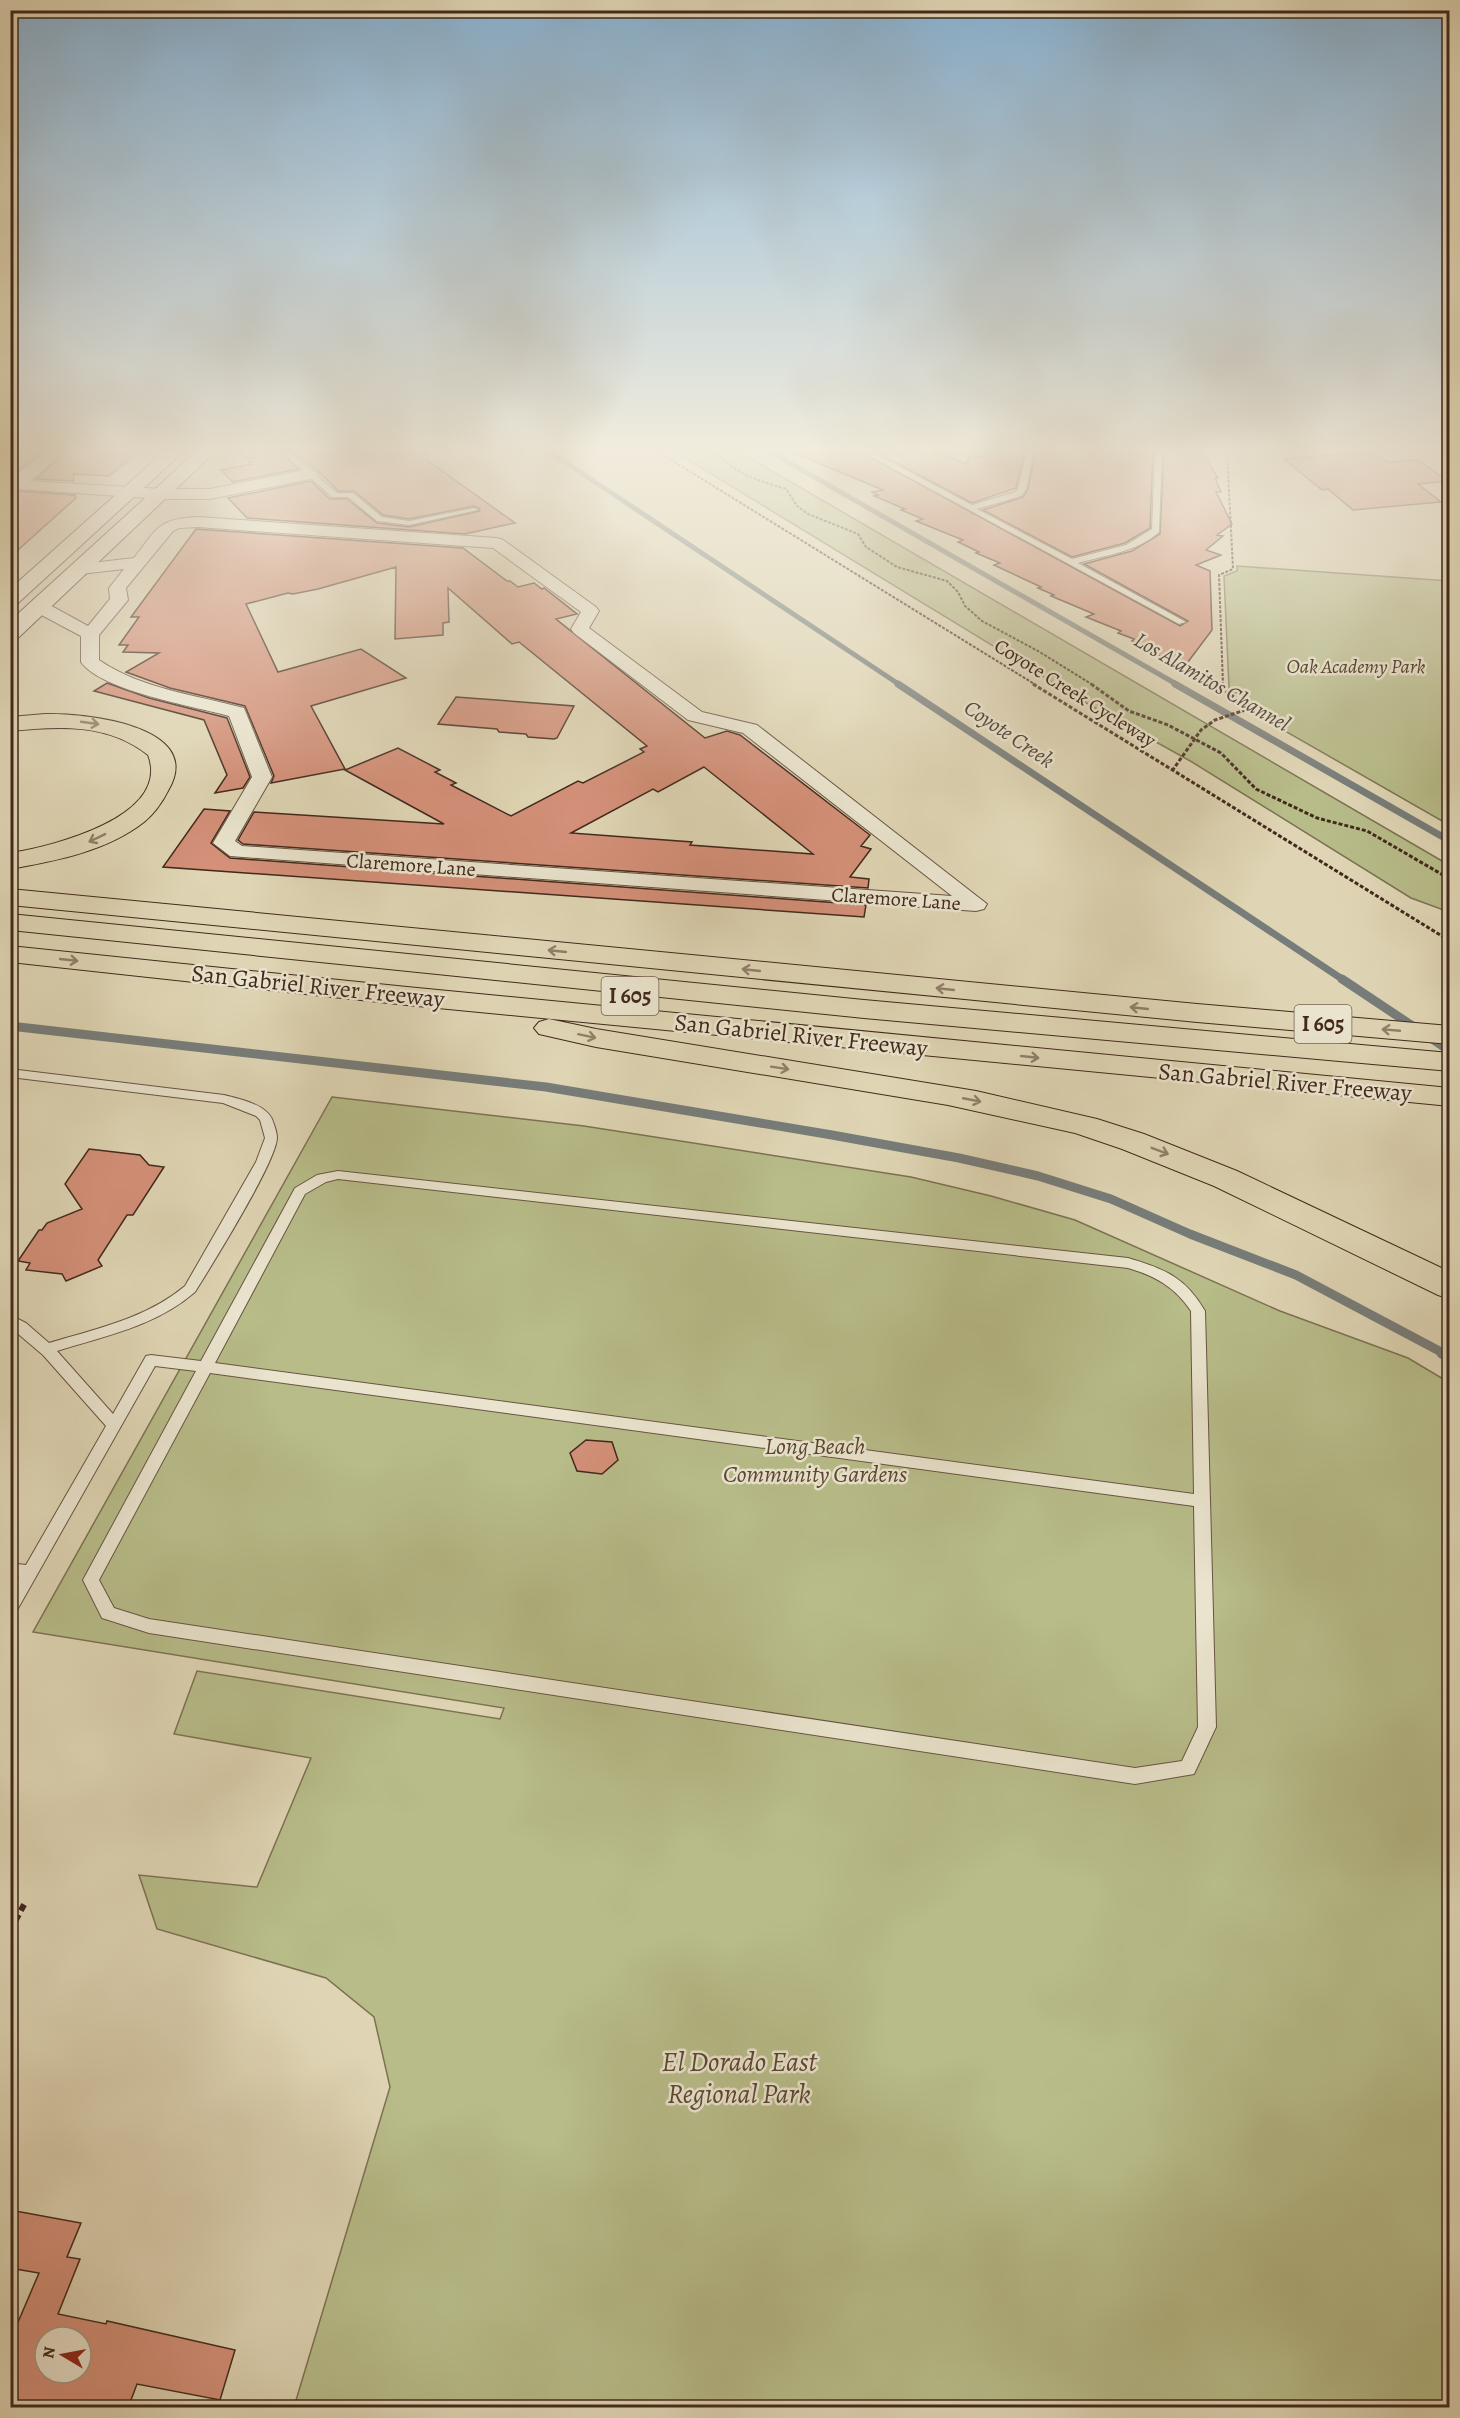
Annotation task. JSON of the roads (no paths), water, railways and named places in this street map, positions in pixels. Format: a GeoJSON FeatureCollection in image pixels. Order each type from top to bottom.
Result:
{"type":"FeatureCollection","features":[{"type":"Feature","properties":{"kind":"highway"},"geometry":{"type":"LineString","coordinates":[[10,716],[87,722],[112,727],[139,737],[158,751],[165,771],[156,796],[130,820],[94,840],[40,857],[10,861]]}},
{"type":"Feature","properties":{"kind":"highway"},"geometry":{"type":"LineString","coordinates":[[10,724],[46,720]]}},
{"type":"Feature","properties":{"kind":"highway","name":"I 605"},"geometry":{"type":"LineString","coordinates":[[10,897],[1197,1013],[1449,1035]]}},
{"type":"Feature","properties":{"kind":"highway","name":"I 605"},"geometry":{"type":"LineString","coordinates":[[10,922],[864,1009],[1449,1074]]}},
{"type":"Feature","properties":{"kind":"highway","name":"I 605"},"geometry":{"type":"LineString","coordinates":[[10,932],[1243,1050],[1449,1062]]}},
{"type":"Feature","properties":{"kind":"highway","name":"San Gabriel River Freeway"},"geometry":{"type":"LineString","coordinates":[[10,954],[407,996],[1449,1097]]}},
{"type":"Feature","properties":{"kind":"highway"},"geometry":{"type":"LineString","coordinates":[[407,996],[596,1038],[955,1096],[1027,1110],[1088,1127],[1162,1152],[1248,1190],[1449,1287]]}},
{"type":"Feature","properties":{"kind":"main road"},"geometry":{"type":"LineString","coordinates":[[10,600],[51,563]]}},
{"type":"Feature","properties":{"kind":"main road"},"geometry":{"type":"LineString","coordinates":[[10,633],[87,563]]}},
{"type":"Feature","properties":{"kind":"street"},"geometry":{"type":"LineString","coordinates":[[80,569],[131,563]]}},
{"type":"Feature","properties":{"kind":"street","name":"Claremore Lane"},"geometry":{"type":"LineString","coordinates":[[137,563],[117,588],[120,600],[90,634],[90,662],[102,673],[134,684],[237,712],[261,777],[224,843],[237,852],[976,904],[750,729],[695,717],[580,629],[590,611],[524,563]]}},
{"type":"Feature","properties":{"kind":"street"},"geometry":{"type":"LineString","coordinates":[[39,607],[90,634]]}},
{"type":"Feature","properties":{"kind":"lane"},"geometry":{"type":"LineString","coordinates":[[1074,563],[1182,622]]}},
{"type":"Feature","properties":{"kind":"lane"},"geometry":{"type":"LineString","coordinates":[[10,1073],[224,1099],[260,1113],[266,1119],[271,1138],[263,1162],[190,1289],[182,1298],[161,1311],[46,1349]]}},
{"type":"Feature","properties":{"kind":"lane"},"geometry":{"type":"LineString","coordinates":[[338,1175],[1128,1263],[1164,1274],[1186,1291],[1198,1311],[1202,1501],[1206,1727],[1188,1768],[1135,1776],[149,1626],[108,1613],[91,1580],[300,1191],[322,1178],[338,1175]]}},
{"type":"Feature","properties":{"kind":"lane"},"geometry":{"type":"LineString","coordinates":[[10,1320],[19,1323],[46,1349],[114,1425]]}},
{"type":"Feature","properties":{"kind":"lane"},"geometry":{"type":"LineString","coordinates":[[10,1607],[152,1360],[1202,1501]]}},
{"type":"Feature","properties":{"kind":"lane"},"geometry":{"type":"LineString","coordinates":[[10,1569],[31,1572]]}},
{"type":"Feature","properties":{"kind":"waterway","name":"Coyote Creek"},"geometry":{"type":"LineString","coordinates":[[717,563],[900,685]]}},
{"type":"Feature","properties":{"kind":"waterway","name":"Los Alamitos Channel"},"geometry":{"type":"LineString","coordinates":[[964,563],[1178,685]]}},
{"type":"Feature","properties":{"kind":"waterway","name":"Coyote Creek"},"geometry":{"type":"LineString","coordinates":[[898,684],[1345,981]]}},
{"type":"Feature","properties":{"kind":"waterway","name":"Los Alamitos Channel"},"geometry":{"type":"LineString","coordinates":[[1175,684],[1450,841]]}},
{"type":"Feature","properties":{"kind":"waterway","name":"Coyote Creek"},"geometry":{"type":"LineString","coordinates":[[1345,981],[1417,1029]]}},
{"type":"Feature","properties":{"kind":"waterway"},"geometry":{"type":"LineString","coordinates":[[10,1026],[546,1087],[832,1135],[959,1158],[1038,1176],[1111,1199],[1190,1234],[1296,1275],[1445,1354]]}},
{"type":"Feature","properties":{"kind":"waterway","name":"Coyote Creek"},"geometry":{"type":"LineString","coordinates":[[1428,1036],[1450,1051]]}},
{"type":"Feature","properties":{"kind":"waterway"},"geometry":{"type":"LineString","coordinates":[[1442,1353],[1450,1357]]}},
{"type":"Feature","properties":{"kind":"park label","name":"Oak Academy Park"},"geometry":{"type":"Point","coordinates":[1356,666]}},
{"type":"Feature","properties":{"kind":"park label","name":"Long Beach Community Gardens"},"geometry":{"type":"Point","coordinates":[815,1460]}},
{"type":"Feature","properties":{"kind":"park label","name":"El Dorado East Regional Park"},"geometry":{"type":"Point","coordinates":[739,2078]}}]}
